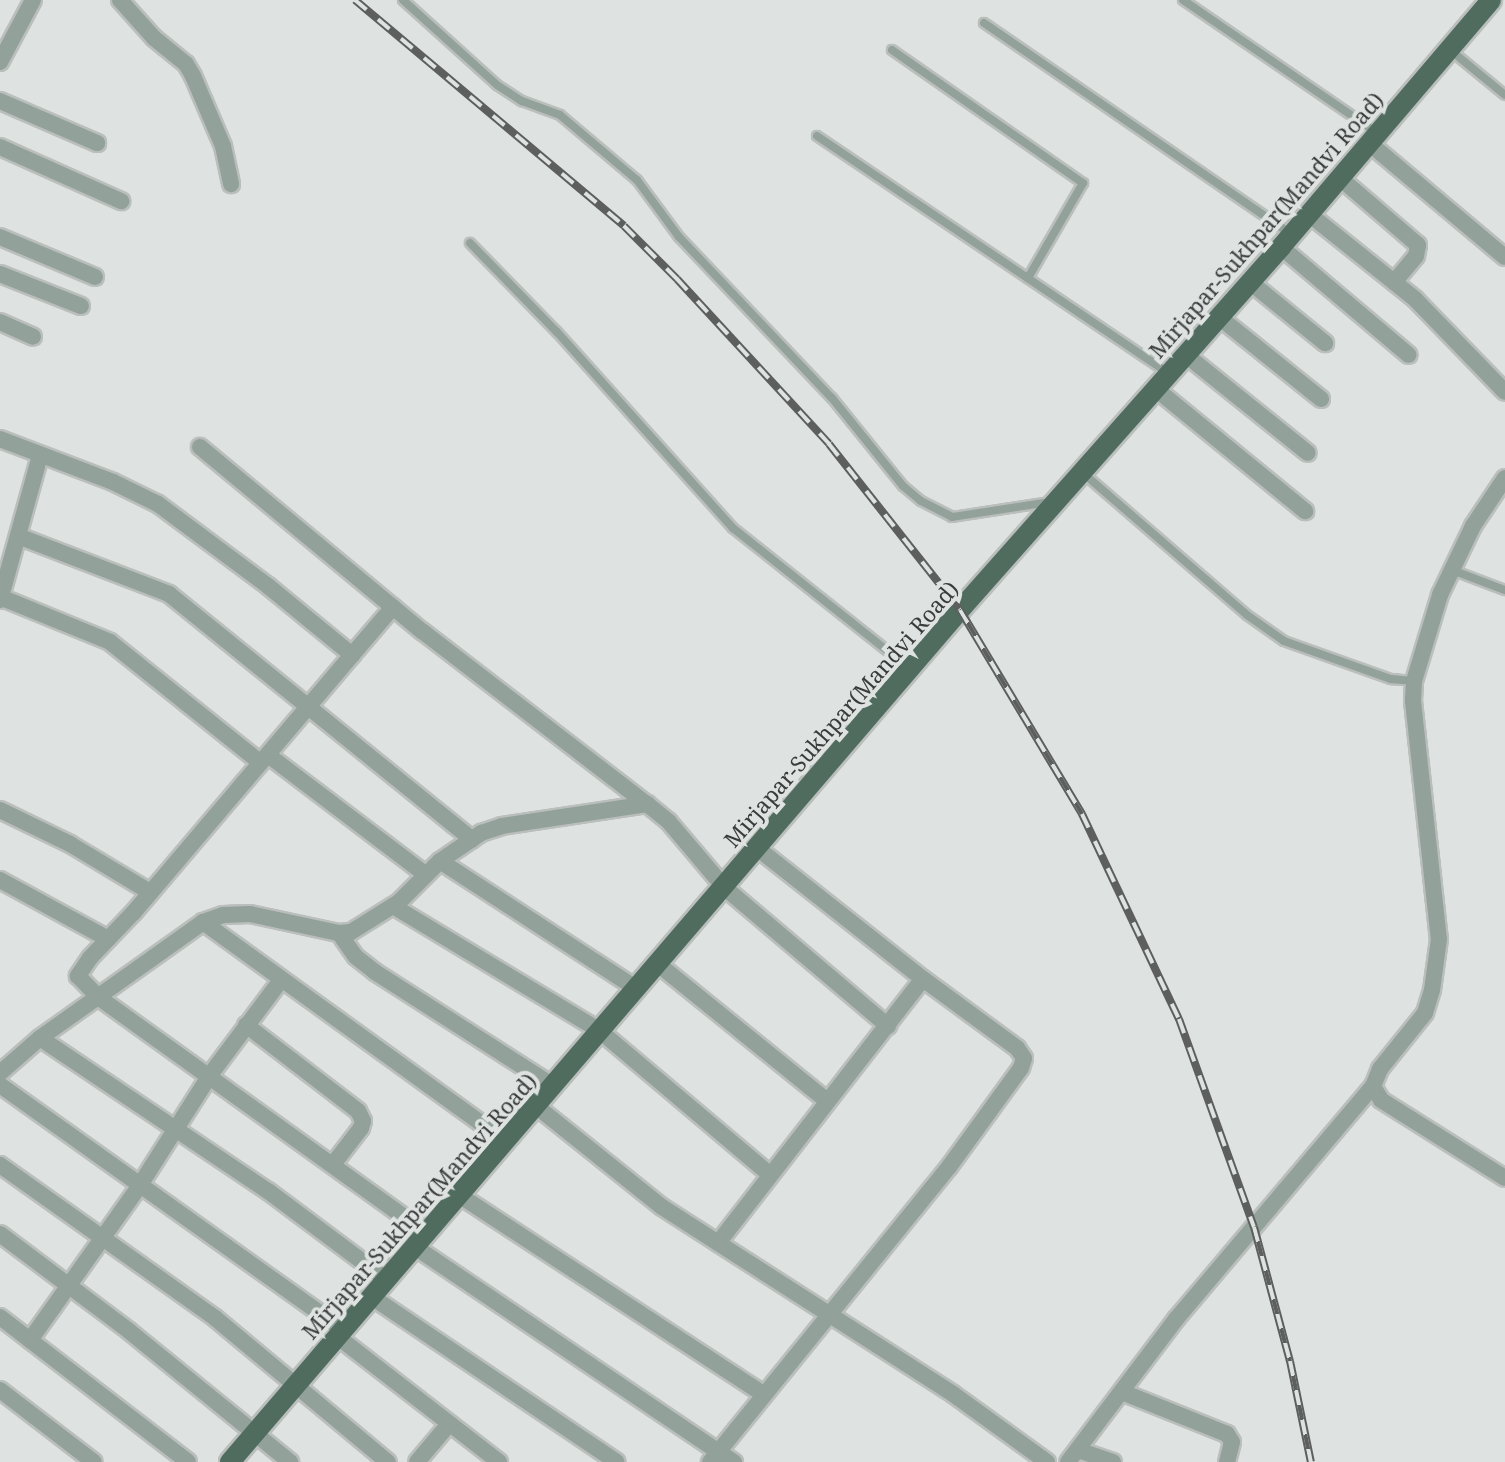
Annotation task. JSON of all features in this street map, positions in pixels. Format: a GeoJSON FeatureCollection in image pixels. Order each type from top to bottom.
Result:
{"type":"FeatureCollection","features":[{"type":"Feature","properties":{"kind":"main road","name":"Mirjapar-Sukhpar(Mandvi Road)"},"geometry":{"type":"LineString","coordinates":[[230,1462],[1491,0]]}},
{"type":"Feature","properties":{"kind":"street"},"geometry":{"type":"LineString","coordinates":[[0,62],[33,0]]}},
{"type":"Feature","properties":{"kind":"street"},"geometry":{"type":"LineString","coordinates":[[120,0],[154,38],[186,64],[223,146],[231,184]]}},
{"type":"Feature","properties":{"kind":"street"},"geometry":{"type":"LineString","coordinates":[[0,101],[97,143]]}},
{"type":"Feature","properties":{"kind":"street"},"geometry":{"type":"LineString","coordinates":[[1373,138],[1505,257]]}},
{"type":"Feature","properties":{"kind":"street"},"geometry":{"type":"LineString","coordinates":[[0,147],[121,201]]}},
{"type":"Feature","properties":{"kind":"street"},"geometry":{"type":"LineString","coordinates":[[1340,178],[1418,245],[1416,256],[1394,282]]}},
{"type":"Feature","properties":{"kind":"street"},"geometry":{"type":"LineString","coordinates":[[1309,214],[1394,282],[1505,392]]}},
{"type":"Feature","properties":{"kind":"street"},"geometry":{"type":"LineString","coordinates":[[0,237],[95,277]]}},
{"type":"Feature","properties":{"kind":"street"},"geometry":{"type":"LineString","coordinates":[[1286,241],[1409,355]]}},
{"type":"Feature","properties":{"kind":"street"},"geometry":{"type":"LineString","coordinates":[[0,274],[81,306]]}},
{"type":"Feature","properties":{"kind":"street"},"geometry":{"type":"LineString","coordinates":[[1250,282],[1325,343]]}},
{"type":"Feature","properties":{"kind":"street"},"geometry":{"type":"LineString","coordinates":[[1219,317],[1321,399]]}},
{"type":"Feature","properties":{"kind":"street"},"geometry":{"type":"LineString","coordinates":[[0,322],[33,337]]}},
{"type":"Feature","properties":{"kind":"street"},"geometry":{"type":"LineString","coordinates":[[1186,355],[1308,453]]}},
{"type":"Feature","properties":{"kind":"street"},"geometry":{"type":"LineString","coordinates":[[1163,381],[1305,511]]}},
{"type":"Feature","properties":{"kind":"street"},"geometry":{"type":"LineString","coordinates":[[0,439],[113,482],[158,504],[268,586],[352,655]]}},
{"type":"Feature","properties":{"kind":"street"},"geometry":{"type":"LineString","coordinates":[[200,447],[393,607],[669,822],[724,887],[888,1026]]}},
{"type":"Feature","properties":{"kind":"street"},"geometry":{"type":"LineString","coordinates":[[40,456],[0,598],[110,642],[264,759],[426,875]]}},
{"type":"Feature","properties":{"kind":"street"},"geometry":{"type":"LineString","coordinates":[[1113,1462],[1073,1456],[1177,1318],[1373,1086],[1380,1069],[1425,1013],[1432,990],[1439,939],[1413,701],[1414,681],[1440,595],[1451,570],[1473,526],[1505,478]]}},
{"type":"Feature","properties":{"kind":"street"},"geometry":{"type":"LineString","coordinates":[[18,536],[169,594],[472,839]]}},
{"type":"Feature","properties":{"kind":"street"},"geometry":{"type":"LineString","coordinates":[[393,607],[78,976],[98,997],[334,1163],[421,1240],[714,1456],[734,1462]]}},
{"type":"Feature","properties":{"kind":"street"},"geometry":{"type":"LineString","coordinates":[[0,1073],[40,1038],[203,922],[223,915],[250,914],[339,933],[351,932],[393,906],[440,861],[472,839],[502,826],[647,804]]}},
{"type":"Feature","properties":{"kind":"street"},"geometry":{"type":"LineString","coordinates":[[0,810],[70,844],[150,892]]}},
{"type":"Feature","properties":{"kind":"street"},"geometry":{"type":"LineString","coordinates":[[714,1456],[949,1167],[1021,1068],[1024,1058],[1017,1048],[923,979],[757,848]]}},
{"type":"Feature","properties":{"kind":"street"},"geometry":{"type":"LineString","coordinates":[[440,861],[637,989]]}},
{"type":"Feature","properties":{"kind":"street"},"geometry":{"type":"LineString","coordinates":[[0,880],[108,939]]}},
{"type":"Feature","properties":{"kind":"street"},"geometry":{"type":"LineString","coordinates":[[393,906],[600,1031],[769,1174]]}},
{"type":"Feature","properties":{"kind":"street"},"geometry":{"type":"LineString","coordinates":[[203,922],[506,1141]]}},
{"type":"Feature","properties":{"kind":"street"},"geometry":{"type":"LineString","coordinates":[[339,933],[356,957],[375,972],[553,1086]]}},
{"type":"Feature","properties":{"kind":"street"},"geometry":{"type":"LineString","coordinates":[[658,964],[827,1101]]}},
{"type":"Feature","properties":{"kind":"street"},"geometry":{"type":"LineString","coordinates":[[718,1243],[923,979]]}},
{"type":"Feature","properties":{"kind":"street"},"geometry":{"type":"LineString","coordinates":[[30,1340],[140,1185],[210,1075],[281,980]]}},
{"type":"Feature","properties":{"kind":"street"},"geometry":{"type":"LineString","coordinates":[[246,1025],[358,1111],[363,1121],[361,1128],[334,1163]]}},
{"type":"Feature","properties":{"kind":"street"},"geometry":{"type":"LineString","coordinates":[[40,1038],[268,1191],[387,1280]]}},
{"type":"Feature","properties":{"kind":"street"},"geometry":{"type":"LineString","coordinates":[[0,1085],[341,1334],[499,1462]]}},
{"type":"Feature","properties":{"kind":"street"},"geometry":{"type":"LineString","coordinates":[[1373,1086],[1381,1100],[1505,1178]]}},
{"type":"Feature","properties":{"kind":"street"},"geometry":{"type":"LineString","coordinates":[[536,1106],[662,1207],[953,1394],[1047,1462]]}},
{"type":"Feature","properties":{"kind":"street"},"geometry":{"type":"LineString","coordinates":[[0,1165],[215,1318],[298,1383],[388,1462]]}},
{"type":"Feature","properties":{"kind":"street"},"geometry":{"type":"LineString","coordinates":[[459,1195],[763,1394]]}},
{"type":"Feature","properties":{"kind":"street"},"geometry":{"type":"LineString","coordinates":[[0,1234],[68,1284],[290,1462]]}},
{"type":"Feature","properties":{"kind":"street"},"geometry":{"type":"LineString","coordinates":[[372,1297],[617,1462]]}},
{"type":"Feature","properties":{"kind":"street"},"geometry":{"type":"LineString","coordinates":[[0,1317],[188,1462]]}},
{"type":"Feature","properties":{"kind":"street"},"geometry":{"type":"LineString","coordinates":[[0,1390],[94,1462]]}},
{"type":"Feature","properties":{"kind":"street"},"geometry":{"type":"LineString","coordinates":[[1122,1392],[1227,1434],[1232,1442],[1227,1462]]}},
{"type":"Feature","properties":{"kind":"street"},"geometry":{"type":"LineString","coordinates":[[417,1462],[449,1424]]}},
{"type":"Feature","properties":{"kind":"lane"},"geometry":{"type":"LineString","coordinates":[[403,0],[497,85],[522,101],[560,115],[637,180],[679,237],[832,398],[903,486],[921,501],[952,517],[1058,500]]}},
{"type":"Feature","properties":{"kind":"lane"},"geometry":{"type":"LineString","coordinates":[[1183,0],[1373,138]]}},
{"type":"Feature","properties":{"kind":"lane"},"geometry":{"type":"LineString","coordinates":[[984,23],[1286,241]]}},
{"type":"Feature","properties":{"kind":"lane"},"geometry":{"type":"LineString","coordinates":[[1448,48],[1505,95]]}},
{"type":"Feature","properties":{"kind":"lane"},"geometry":{"type":"LineString","coordinates":[[892,50],[1083,183],[1028,278]]}},
{"type":"Feature","properties":{"kind":"lane"},"geometry":{"type":"LineString","coordinates":[[817,136],[1028,278],[1163,381]]}},
{"type":"Feature","properties":{"kind":"lane"},"geometry":{"type":"LineString","coordinates":[[470,243],[557,332],[733,528],[911,669]]}},
{"type":"Feature","properties":{"kind":"lane"},"geometry":{"type":"LineString","coordinates":[[1083,473],[1247,615],[1284,641],[1391,679],[1414,681]]}},
{"type":"Feature","properties":{"kind":"lane"},"geometry":{"type":"LineString","coordinates":[[1451,570],[1505,590]]}},
{"type":"Feature","properties":{"kind":"railway"},"geometry":{"type":"LineString","coordinates":[[355,0],[624,226],[677,279],[829,444],[960,610],[1082,814],[1179,1019],[1254,1227],[1290,1361],[1311,1462]]}}]}
